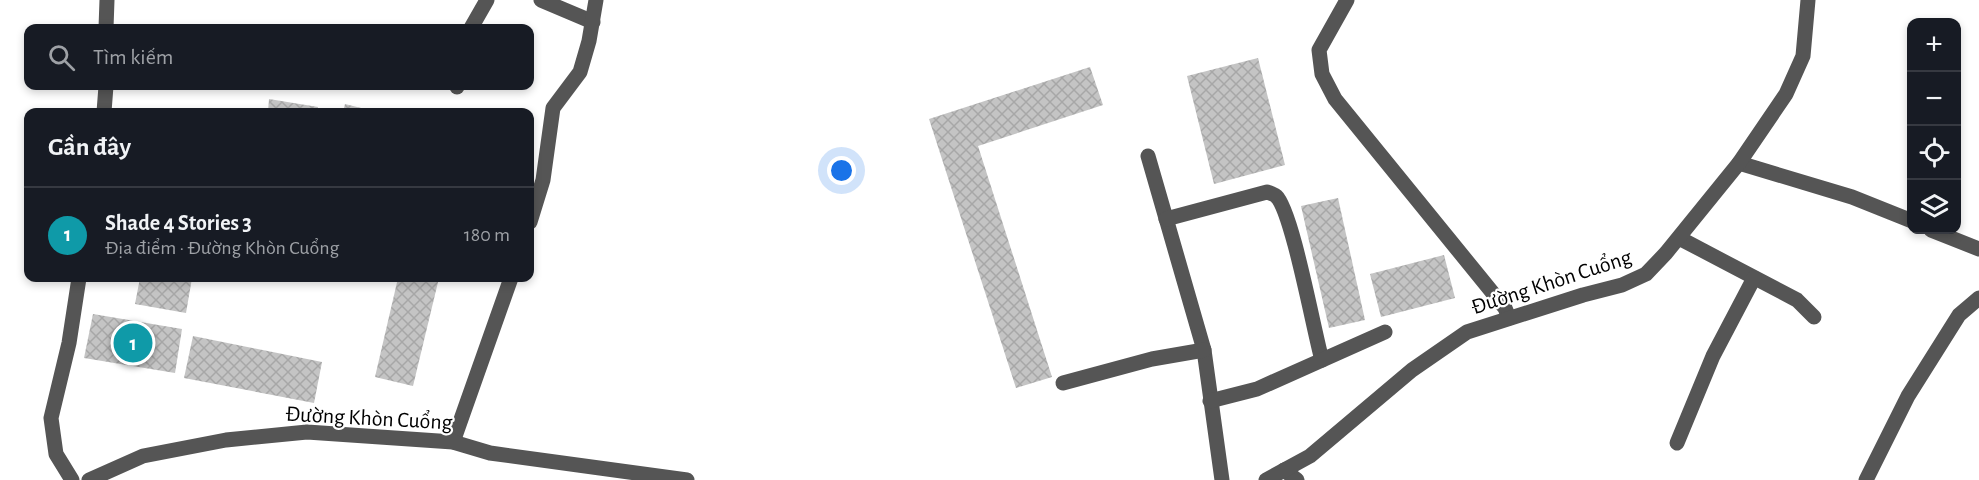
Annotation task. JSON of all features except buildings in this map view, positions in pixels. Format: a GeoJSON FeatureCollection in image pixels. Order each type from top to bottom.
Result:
{"type":"FeatureCollection","features":[{"type":"Feature","properties":{"kind":"street"},"geometry":{"type":"LineString","coordinates":[[106,24],[107,0]]}},
{"type":"Feature","properties":{"kind":"street"},"geometry":{"type":"LineString","coordinates":[[473,24],[487,0]]}},
{"type":"Feature","properties":{"kind":"street"},"geometry":{"type":"LineString","coordinates":[[541,0],[593,22]]}},
{"type":"Feature","properties":{"kind":"street"},"geometry":{"type":"LineString","coordinates":[[534,209],[543,180],[554,108],[580,72],[589,41],[596,0]]}},
{"type":"Feature","properties":{"kind":"street"},"geometry":{"type":"LineString","coordinates":[[1347,0],[1319,50],[1322,74],[1335,99],[1505,308],[1509,318]]}},
{"type":"Feature","properties":{"kind":"street","name":"Đường Khòn Cuổng"},"geometry":{"type":"LineString","coordinates":[[1266,480],[1310,456],[1412,370],[1467,332],[1622,285],[1646,274],[1679,238],[1739,163],[1786,94],[1803,56],[1808,0]]}},
{"type":"Feature","properties":{"kind":"street"},"geometry":{"type":"LineString","coordinates":[[104,108],[106,90]]}},
{"type":"Feature","properties":{"kind":"street"},"geometry":{"type":"LineString","coordinates":[[1148,156],[1204,350],[1222,480]]}},
{"type":"Feature","properties":{"kind":"street"},"geometry":{"type":"LineString","coordinates":[[1739,163],[1852,197],[1907,219]]}},
{"type":"Feature","properties":{"kind":"street"},"geometry":{"type":"LineString","coordinates":[[1166,219],[1267,192],[1275,195],[1281,203],[1292,233],[1322,360]]}},
{"type":"Feature","properties":{"kind":"street"},"geometry":{"type":"LineString","coordinates":[[1941,234],[1979,249]]}},
{"type":"Feature","properties":{"kind":"street"},"geometry":{"type":"LineString","coordinates":[[1679,238],[1797,300],[1814,317]]}},
{"type":"Feature","properties":{"kind":"street"},"geometry":{"type":"LineString","coordinates":[[1677,443],[1713,356],[1754,278]]}},
{"type":"Feature","properties":{"kind":"street"},"geometry":{"type":"LineString","coordinates":[[72,480],[56,454],[51,418],[69,343],[78,282]]}},
{"type":"Feature","properties":{"kind":"street"},"geometry":{"type":"LineString","coordinates":[[453,442],[510,282]]}},
{"type":"Feature","properties":{"kind":"street"},"geometry":{"type":"LineString","coordinates":[[1866,480],[1908,396],[1959,315],[1979,298]]}},
{"type":"Feature","properties":{"kind":"street"},"geometry":{"type":"LineString","coordinates":[[1210,401],[1257,389],[1385,332]]}},
{"type":"Feature","properties":{"kind":"street"},"geometry":{"type":"LineString","coordinates":[[1063,383],[1152,359],[1204,350]]}},
{"type":"Feature","properties":{"kind":"street","name":"Đường Khòn Cuổng"},"geometry":{"type":"LineString","coordinates":[[89,480],[143,456],[226,440],[275,434],[339,433],[453,442],[490,453],[687,480]]}},
{"type":"Feature","properties":{"kind":"street"},"geometry":{"type":"LineString","coordinates":[[1284,470],[1297,480]]}},
{"type":"Feature","properties":{"kind":"place","name":"Shade 4 Stories 3"},"geometry":{"type":"Point","coordinates":[133,343]}}]}
